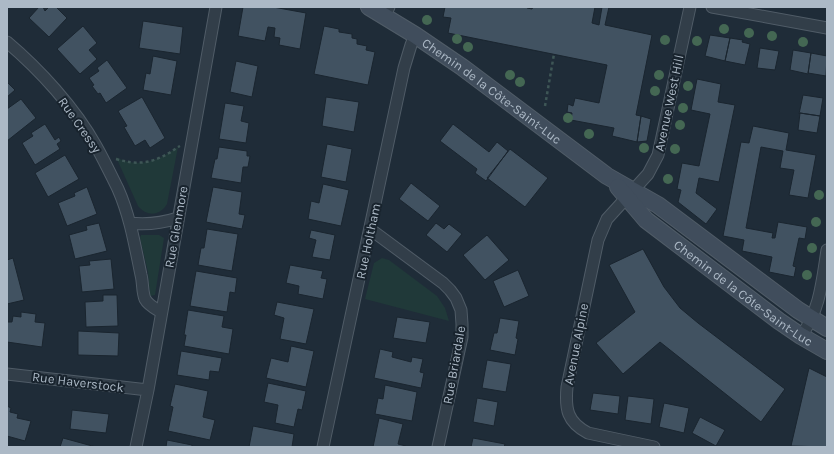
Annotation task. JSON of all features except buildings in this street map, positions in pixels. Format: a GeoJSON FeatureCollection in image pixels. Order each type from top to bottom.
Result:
{"type":"FeatureCollection","features":[{"type":"Feature","properties":{"kind":"main road","name":"Chemin de la Côte-Saint-Luc"},"geometry":{"type":"LineString","coordinates":[[369,7],[386,12],[415,35],[486,84],[629,194],[646,220],[779,322],[827,351]]}},
{"type":"Feature","properties":{"kind":"main road","name":"Chemin de la Côte-Saint-Luc"},"geometry":{"type":"LineString","coordinates":[[629,194],[662,207],[812,320],[827,328]]}},
{"type":"Feature","properties":{"kind":"street","name":"Rue Glenmore"},"geometry":{"type":"LineString","coordinates":[[136,447],[148,390],[216,7]]}},
{"type":"Feature","properties":{"kind":"street","name":"Avenue West Hill"},"geometry":{"type":"LineString","coordinates":[[629,194],[652,169],[658,155],[690,7]]}},
{"type":"Feature","properties":{"kind":"street"},"geometry":{"type":"LineString","coordinates":[[712,7],[827,28]]}},
{"type":"Feature","properties":{"kind":"street","name":"Rue Holtham"},"geometry":{"type":"LineString","coordinates":[[323,447],[404,68],[415,35]]}},
{"type":"Feature","properties":{"kind":"street","name":"Rue Cressy"},"geometry":{"type":"LineString","coordinates":[[7,42],[48,82],[70,109],[95,144],[119,192],[130,223],[145,298],[149,304],[161,312]]}},
{"type":"Feature","properties":{"kind":"street","name":"Avenue Alpine"},"geometry":{"type":"LineString","coordinates":[[629,194],[607,219],[598,240],[567,387],[566,405],[570,419],[576,426],[588,433],[654,447]]}},
{"type":"Feature","properties":{"kind":"street"},"geometry":{"type":"LineString","coordinates":[[130,223],[138,224],[162,222],[178,218]]}},
{"type":"Feature","properties":{"kind":"street","name":"Rue Briardale"},"geometry":{"type":"LineString","coordinates":[[370,229],[443,282],[456,298],[461,310],[462,337],[438,447]]}},
{"type":"Feature","properties":{"kind":"street"},"geometry":{"type":"LineString","coordinates":[[801,336],[812,320],[819,299],[827,250]]}},
{"type":"Feature","properties":{"kind":"street","name":"Rue Haverstock"},"geometry":{"type":"LineString","coordinates":[[7,374],[148,390]]}},
{"type":"Feature","properties":{"kind":"path"},"geometry":{"type":"LineString","coordinates":[[546,106],[554,54]]}},
{"type":"Feature","properties":{"kind":"path"},"geometry":{"type":"LineString","coordinates":[[115,158],[132,163],[147,162],[169,153],[192,140]]}},
{"type":"Feature","properties":{"kind":"green space"},"geometry":{"type":"Polygon","coordinates":[[[178,147],[167,204],[157,213],[153,214],[145,212],[138,206],[116,157],[124,161],[140,163],[148,162],[163,156],[178,147]]]}},
{"type":"Feature","properties":{"kind":"green space"},"geometry":{"type":"Polygon","coordinates":[[[141,235],[159,235],[164,238],[155,295],[150,296],[148,272],[140,238],[141,235]]]}},
{"type":"Feature","properties":{"kind":"green space"},"geometry":{"type":"Polygon","coordinates":[[[382,258],[389,260],[437,296],[445,308],[449,321],[365,299],[374,263],[382,258]]]}}]}
